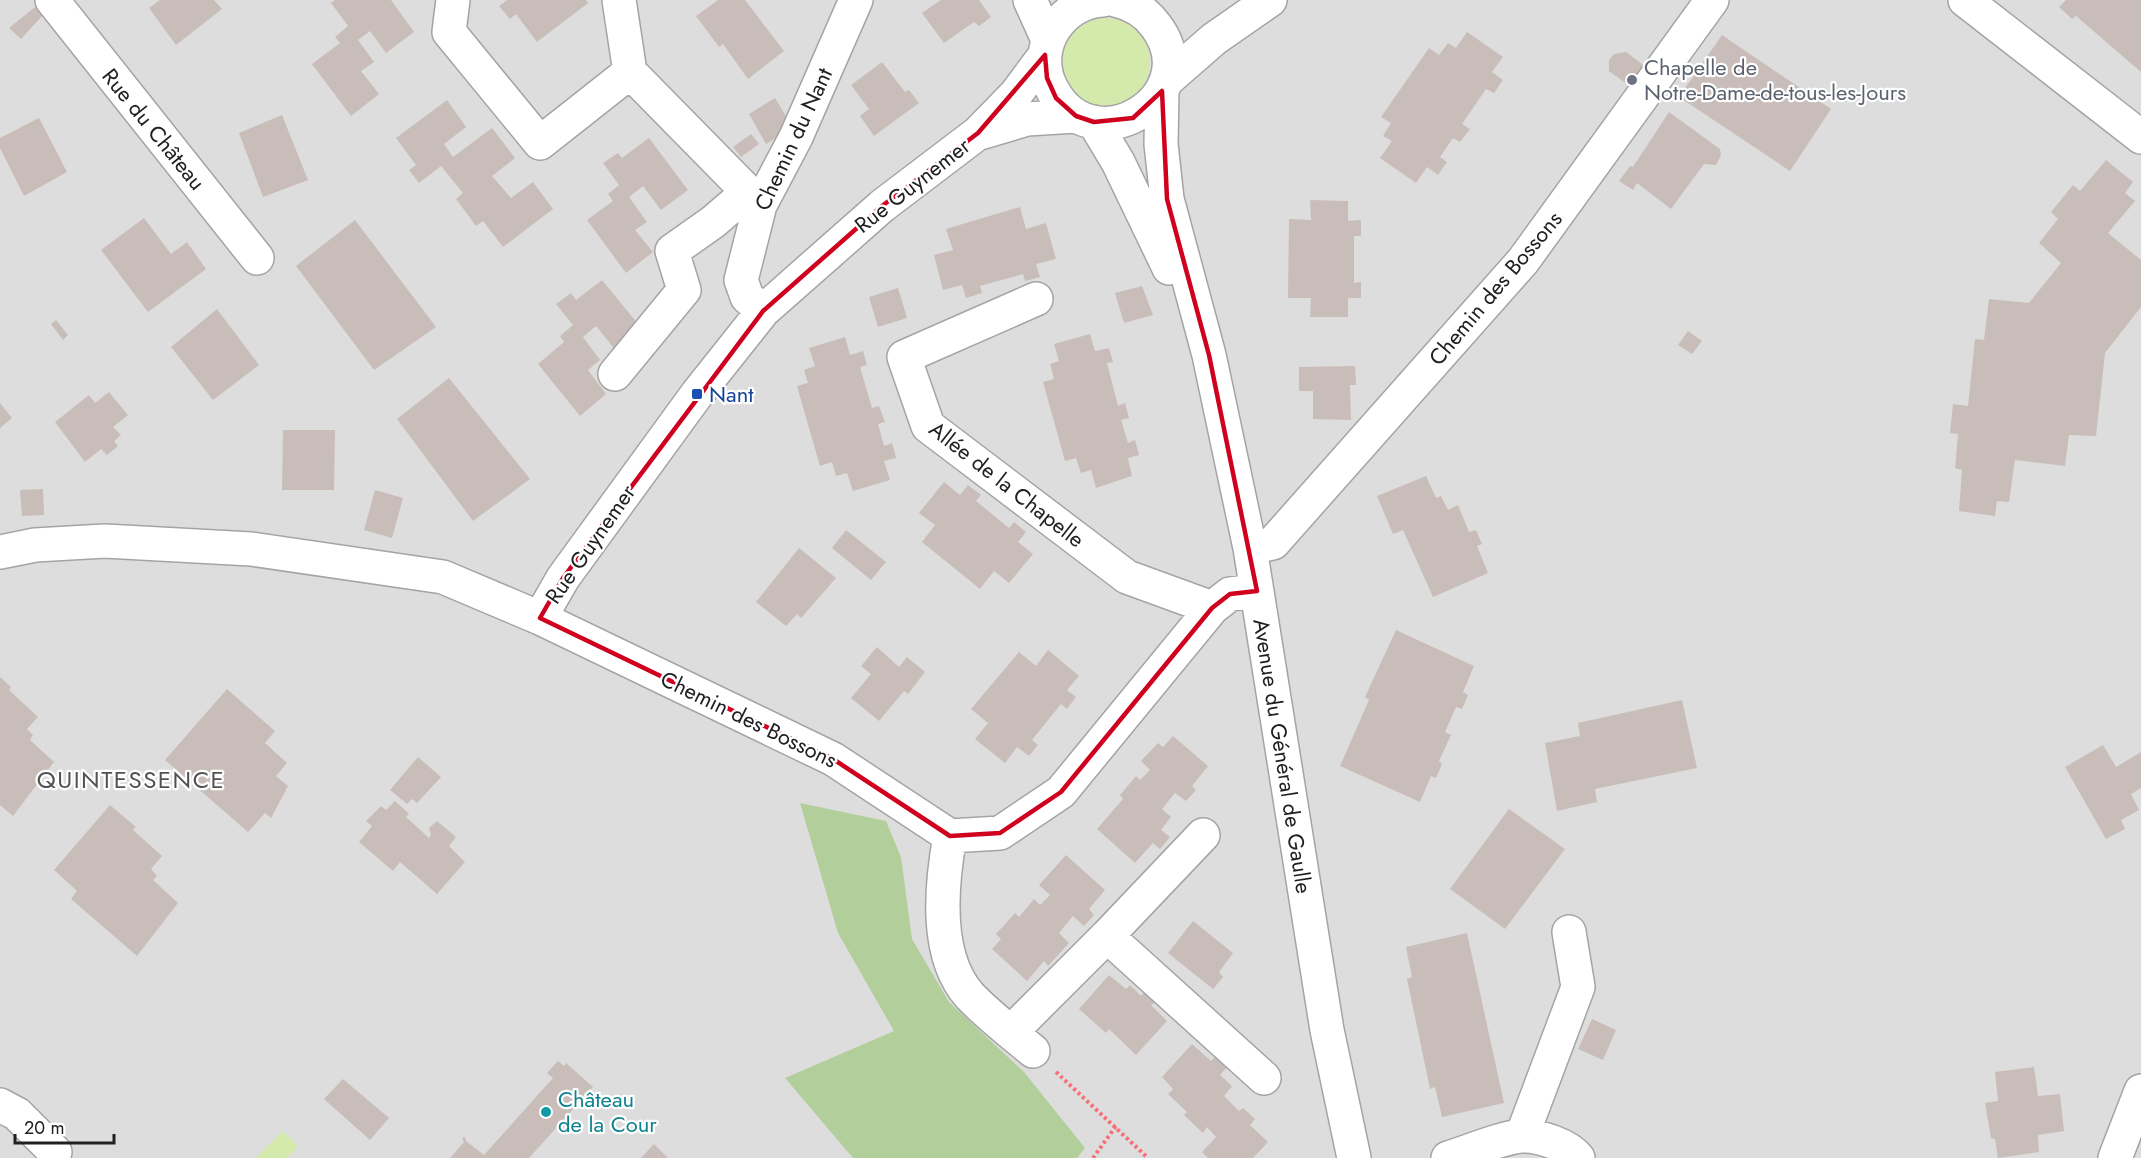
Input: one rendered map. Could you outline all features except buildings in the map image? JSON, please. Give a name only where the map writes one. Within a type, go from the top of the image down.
[{"type":"street","name":"Rue du Château","points":[[52,0],[257,258]]},
{"type":"street","points":[[453,0],[449,32],[540,143],[630,72]]},
{"type":"street","points":[[615,374],[684,290],[672,251],[713,222],[754,198],[630,72],[619,0]]},
{"type":"street","name":"Chemin du Nant","points":[[763,311],[747,297],[741,280],[754,198],[796,137],[856,0]]},
{"type":"street","points":[[1030,0],[1047,48],[1047,78],[1056,98],[1085,119],[1114,124],[1133,118],[1150,107],[1164,85],[1214,39],[1270,0]]},
{"type":"street","points":[[1047,48],[1058,22],[1074,8],[1093,0],[1127,1],[1148,15],[1162,34],[1169,57],[1164,85]]},
{"type":"street","name":"Chemin des Bossons","points":[[1250,548],[1273,543],[1523,261],[1712,0]]},
{"type":"street","points":[[1965,0],[2141,137]]},
{"type":"street","name":"Rue Guynemer","points":[[0,552],[35,545],[105,541],[251,549],[443,577],[540,618],[563,578],[697,394],[763,311],[882,206],[978,133],[1016,94],[1047,48]]},
{"type":"street","name":"Avenue du Général de Gaulle","points":[[1164,85],[1161,144],[1167,199],[1209,355],[1250,548],[1327,1030],[1354,1158]]},
{"type":"street","name":"Rue Guynemer","points":[[978,133],[1027,119],[1085,119]]},
{"type":"street","name":"Avenue du Général de Gaulle","points":[[1085,119],[1132,189],[1209,355]]},
{"type":"street","name":"Allée de la Chapelle","points":[[1036,299],[904,357],[928,426],[1127,577],[1212,608]]},
{"type":"street","points":[[1203,835],[1107,936],[1022,1042],[969,995],[947,955],[945,913],[950,836],[1000,833],[1061,792],[1212,608],[1230,594],[1257,591]]},
{"type":"street","name":"Chemin des Bossons","points":[[540,618],[833,759],[950,836]]},
{"type":"street","points":[[1522,1136],[1578,987],[1569,932]]},
{"type":"street","points":[[1107,936],[1264,1078]]},
{"type":"street","points":[[2115,1158],[2141,1091]]},
{"type":"street","points":[[0,1105],[17,1114],[55,1152]]},
{"type":"street","points":[[1448,1158],[1522,1136],[1546,1141],[1573,1151],[1578,1158]]},
{"type":"path","points":[[1022,1042],[1116,1126],[1148,1158]]},
{"type":"path","points":[[1093,1158],[1116,1126]]},
{"type":"highlighted area","points":[[1045,55],[1047,78],[1056,98],[1076,116],[1094,122],[1133,118],[1162,91],[1167,199],[1209,355],[1257,591],[1230,594],[1212,608],[1061,792],[1000,833],[950,836],[833,759],[540,618],[563,578],[763,311],[882,206],[978,133]]},
{"type":"shaded area","points":[[0,0],[2141,0],[2141,1158],[0,1158]]},
{"type":"green space","points":[[1106,18],[1123,21],[1137,31],[1147,45],[1150,62],[1147,79],[1137,93],[1123,103],[1106,106],[1089,103],[1075,93],[1065,79],[1062,62],[1065,45],[1075,31],[1089,21]]},
{"type":"green space","points":[[800,803],[886,821],[901,857],[912,939],[949,1002],[1024,1072],[1085,1148],[1077,1158],[853,1158],[785,1078],[894,1031],[838,933]]},
{"type":"green space","points":[[283,1131],[298,1146],[287,1158],[256,1158]]},
{"type":"place","name":"Chapelle de Notre-Dame-de-tous-les-Jours","points":[[1632,80]]},
{"type":"place","name":"Nant","points":[[697,394]]},
{"type":"place","name":"Château de la Cour","points":[[546,1112]]},
{"type":"district","name":"QUINTESSENCE","points":[[131,780]]}]
